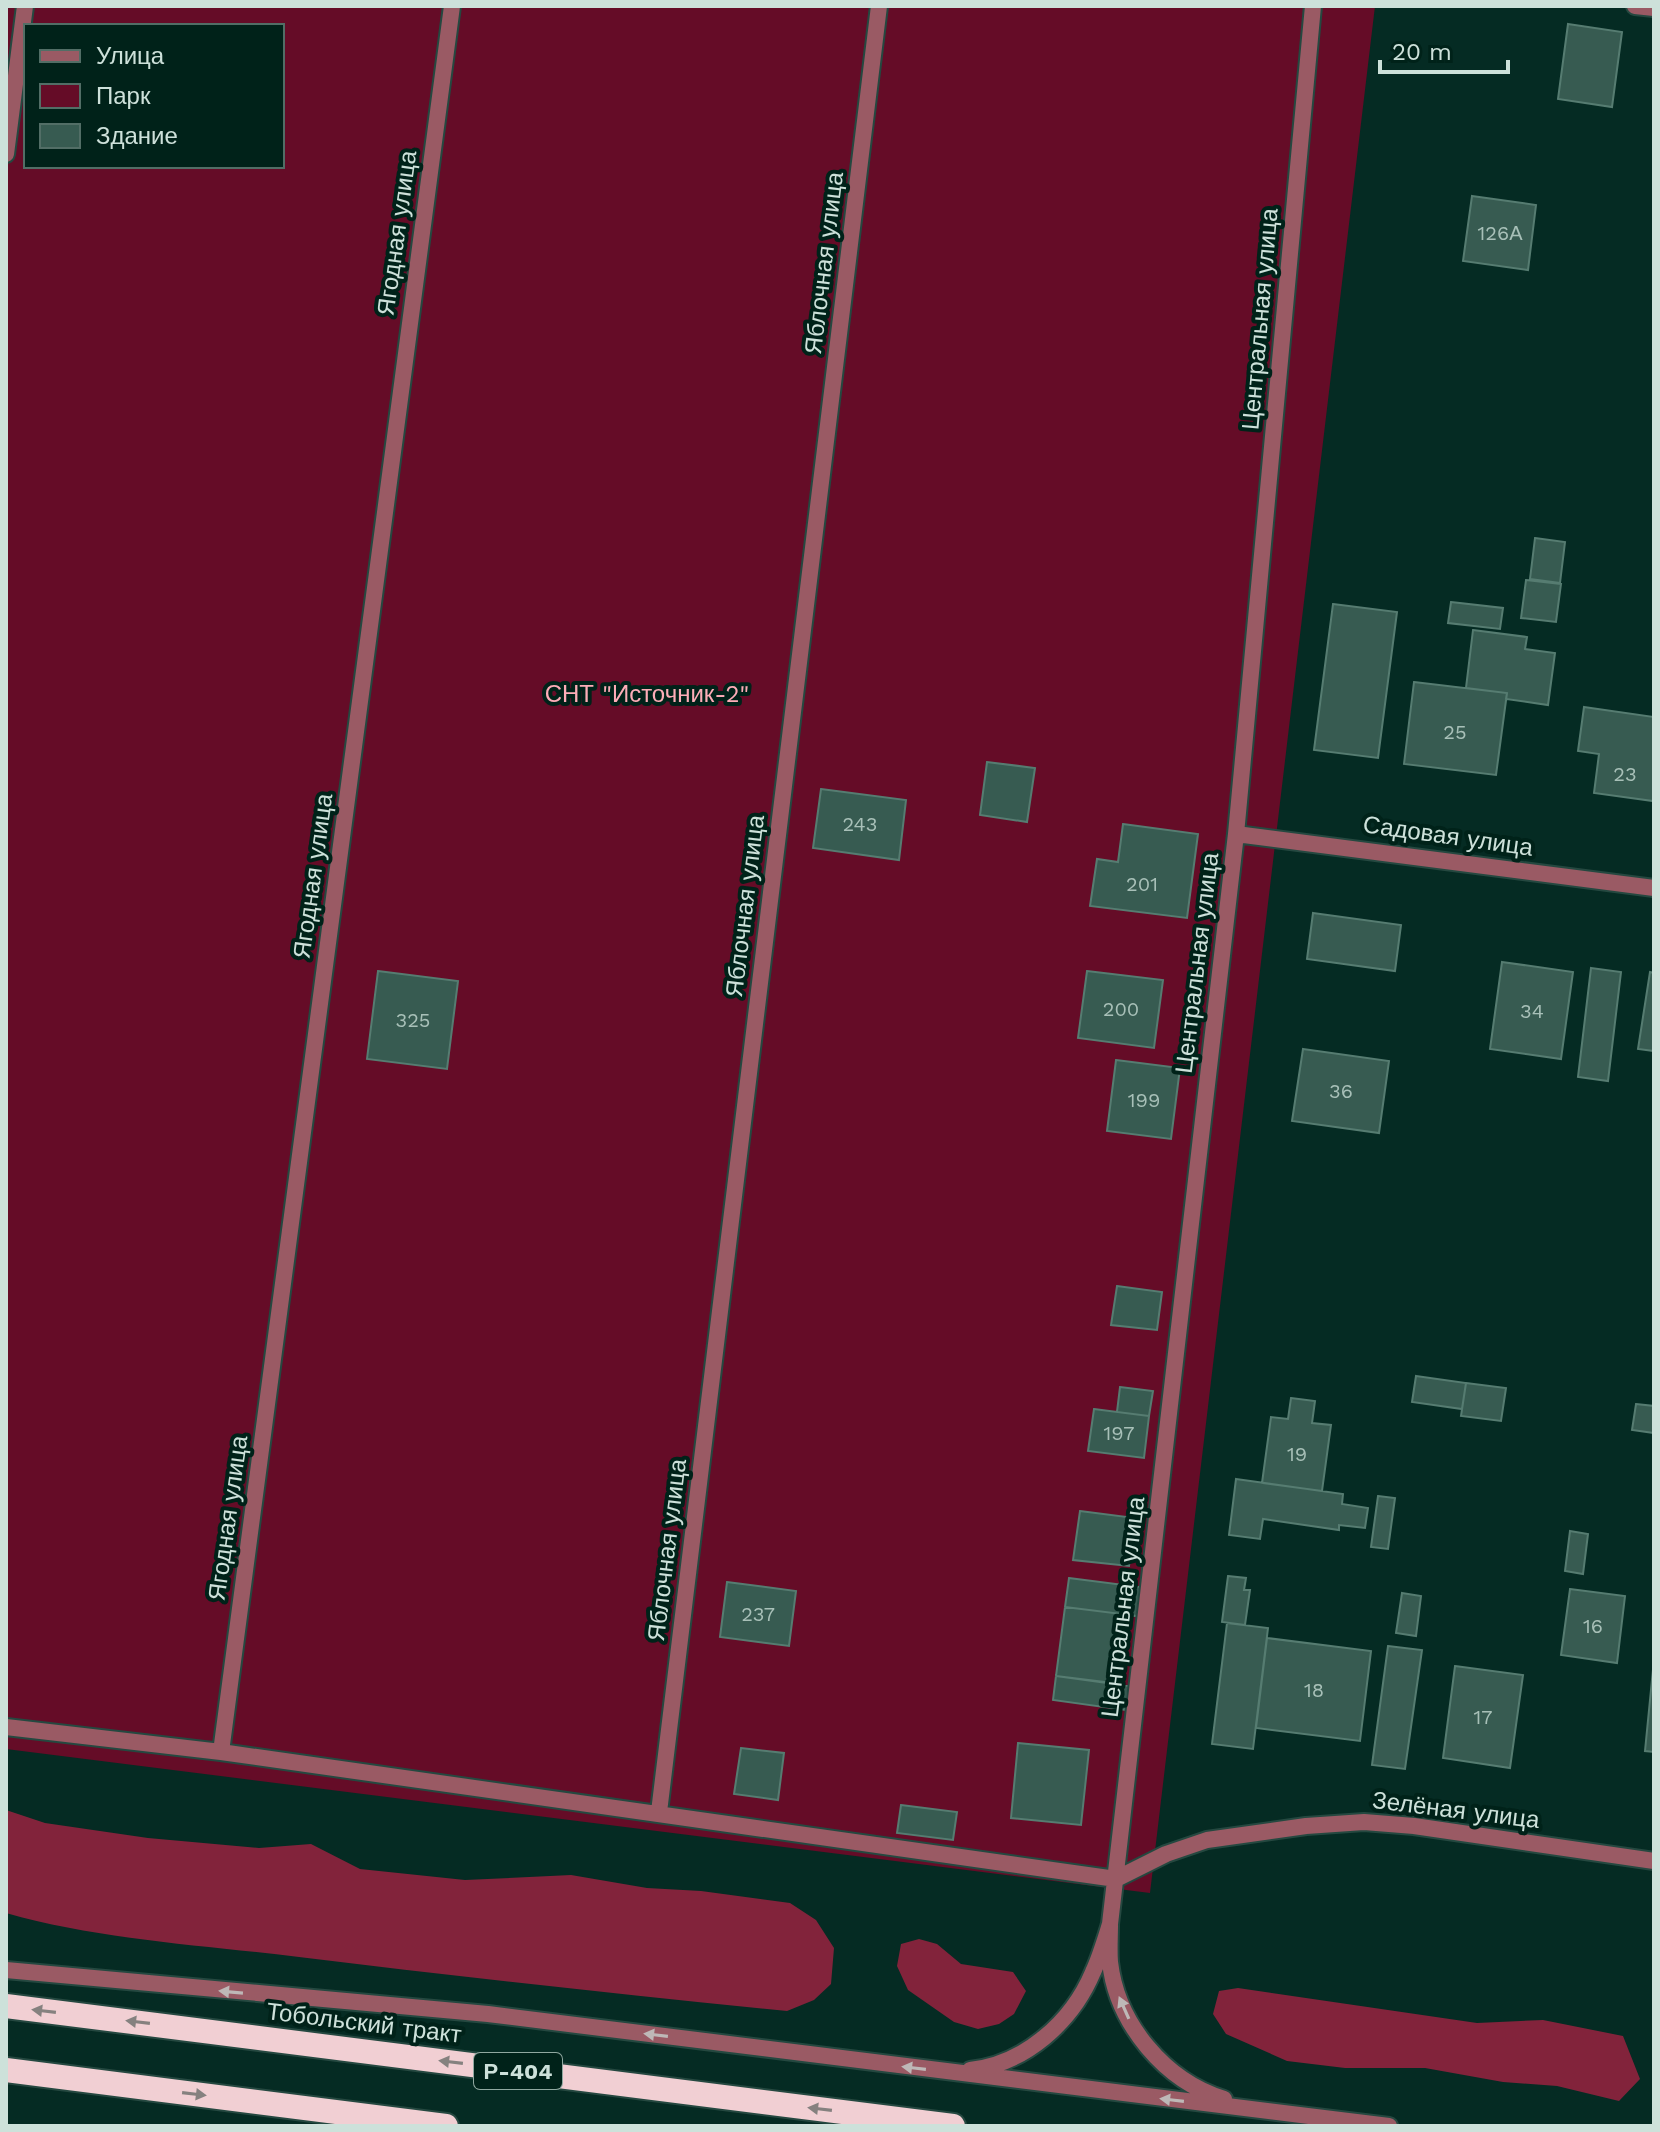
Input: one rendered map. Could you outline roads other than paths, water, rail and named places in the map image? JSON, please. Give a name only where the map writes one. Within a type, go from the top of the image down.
[{"type":"highway","name":"Тобольский тракт","points":[[6,2006],[953,2126]]},
{"type":"highway","points":[[6,2070],[446,2126]]},
{"type":"street","points":[[6,154],[25,6]]},
{"type":"street","name":"Ягодная улица","points":[[221,1752],[452,6]]},
{"type":"street","name":"Яблочная улица","points":[[659,1812],[879,6]]},
{"type":"street","name":"Центральная улица","points":[[1110,1924],[1236,834],[1313,6]]},
{"type":"street","points":[[1635,6],[1654,8]]},
{"type":"street","name":"Садовая улица","points":[[1236,834],[1654,888]]},
{"type":"street","points":[[6,1727],[221,1752],[1116,1879]]},
{"type":"street","name":"Зелёная улица","points":[[1116,1879],[1166,1854],[1207,1840],[1306,1826],[1364,1822],[1414,1826],[1654,1861]]},
{"type":"street","points":[[949,2072],[998,2064],[1015,2057],[1048,2035],[1085,1989],[1110,1924]]},
{"type":"street","points":[[1110,1924],[1110,1962],[1114,1982],[1120,2001],[1145,2044],[1176,2076],[1194,2087],[1272,2112]]},
{"type":"street","points":[[6,1970],[488,2014],[1389,2126]]},
{"type":"park label","name":"СНТ \"Источник-2\"","points":[[647,694]]}]
